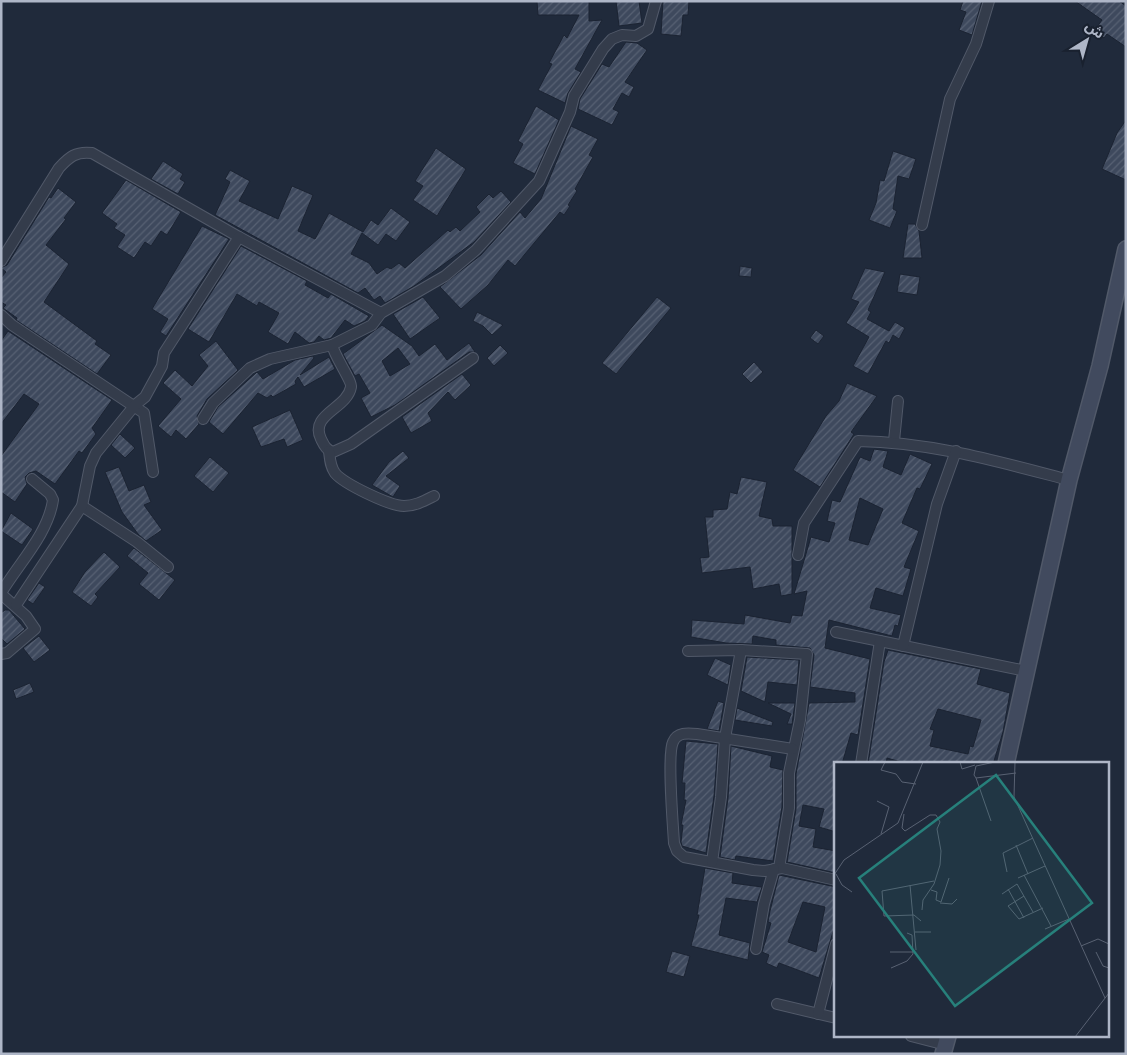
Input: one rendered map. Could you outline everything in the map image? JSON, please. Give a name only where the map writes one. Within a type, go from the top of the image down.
[{"type":"street","points":[[203,419],[213,403],[250,368],[270,359],[332,345],[372,325],[381,313],[445,276],[476,250],[539,182],[566,120],[574,96],[603,50],[612,39],[622,35],[636,36],[648,30],[656,1]]},
{"type":"street","points":[[922,225],[950,99],[976,44],[989,1]]},
{"type":"street","points":[[1,261],[59,168],[67,159],[80,152],[92,153],[239,238],[381,313]]},
{"type":"street","points":[[16,606],[82,506],[90,466],[96,453],[135,405],[145,397],[162,366],[164,353],[239,238]]},
{"type":"street","points":[[1006,762],[1070,480],[1100,366],[1126,249]]},
{"type":"street","points":[[1,315],[12,325],[135,405],[144,413],[153,472]]},
{"type":"street","points":[[332,345],[334,356],[351,383],[351,389],[344,399],[318,424],[317,430],[329,450],[331,466],[336,474],[388,504],[404,506],[418,504],[434,496]]},
{"type":"street","points":[[329,450],[338,451],[351,444],[473,358]]},
{"type":"street","points":[[894,441],[898,401]]},
{"type":"street","points":[[798,555],[804,523],[858,441],[894,441],[956,452],[1070,480]]},
{"type":"street","points":[[903,646],[937,504],[956,452]]},
{"type":"street","points":[[1,654],[7,653],[35,628],[16,606],[1,593],[43,531],[52,511],[53,500],[50,494],[32,479]]},
{"type":"street","points":[[82,506],[137,542],[168,567]]},
{"type":"street","points":[[836,632],[1026,671]]},
{"type":"street","points":[[861,762],[880,641]]},
{"type":"street","points":[[688,651],[741,650],[807,654],[800,720],[789,773],[789,808],[777,869],[764,904],[756,949]]},
{"type":"street","points":[[712,862],[721,797],[725,738],[741,650]]},
{"type":"street","points":[[793,749],[685,733],[676,737],[672,746],[674,844],[677,851],[684,857],[753,870],[777,869],[834,880]]},
{"type":"street","points":[[818,1014],[834,952]]},
{"type":"street","points":[[777,1004],[834,1018]]},
{"type":"street","points":[[919,1038],[946,1045]]},
{"type":"building","points":[[537,1],[589,1],[589,21],[602,20],[575,69],[581,72],[568,93],[565,103],[538,90],[552,64],[549,63],[564,35],[567,38],[579,15],[538,15]]},
{"type":"building","points":[[616,1],[639,1],[642,23],[619,26]]},
{"type":"building","points":[[663,1],[689,1],[688,15],[683,15],[681,36],[661,34]]},
{"type":"building","points":[[963,1],[982,1],[972,35],[959,30],[966,12],[960,10]]},
{"type":"building","points":[[1075,1],[1119,1],[1126,6],[1126,47],[1107,34],[1104,38],[1094,31],[1102,20]]},
{"type":"building","points":[[626,42],[637,43],[647,50],[625,82],[634,87],[629,97],[622,93],[613,109],[619,112],[612,125],[578,109],[580,99],[602,64],[609,67]]},
{"type":"building","points":[[536,106],[559,120],[535,174],[513,163],[523,144],[518,141]]},
{"type":"building","points":[[1126,120],[1126,180],[1102,169],[1117,133]]},
{"type":"building","points":[[571,126],[598,139],[589,155],[593,157],[575,189],[577,191],[568,205],[570,206],[564,215],[560,212],[515,266],[508,260],[488,285],[461,309],[440,287],[481,255],[520,212],[525,218],[541,199]]},
{"type":"building","points":[[436,148],[466,169],[437,216],[413,200],[423,186],[415,181]]},
{"type":"building","points":[[893,151],[916,159],[909,179],[898,176],[893,209],[897,211],[890,228],[869,220],[876,203],[880,180],[884,181]]},
{"type":"building","points":[[163,161],[183,174],[180,179],[185,182],[178,194],[151,179]]},
{"type":"building","points":[[230,170],[250,181],[239,201],[278,219],[292,186],[313,195],[298,231],[315,239],[329,213],[363,232],[371,220],[378,225],[391,208],[410,222],[396,241],[386,234],[378,245],[362,233],[351,254],[369,263],[377,274],[387,267],[391,269],[399,263],[405,268],[448,230],[450,232],[456,227],[460,231],[480,212],[476,207],[489,194],[493,198],[501,191],[511,202],[474,242],[414,286],[385,303],[380,296],[374,300],[365,288],[358,293],[215,215],[230,182],[225,179]]},
{"type":"building","points":[[126,180],[181,212],[167,235],[161,231],[151,246],[145,242],[134,258],[117,247],[125,235],[114,228],[117,224],[102,213]]},
{"type":"building","points":[[58,188],[76,202],[64,218],[66,219],[46,245],[69,264],[44,302],[97,341],[95,344],[111,355],[97,374],[16,320],[17,318],[3,308],[6,305],[1,302],[1,278],[6,272],[1,268],[7,265],[49,197],[51,198]]},
{"type":"building","points":[[908,224],[915,224],[919,231],[922,258],[903,258]]},
{"type":"building","points":[[202,226],[229,239],[166,336],[160,332],[168,319],[152,309]]},
{"type":"building","points":[[241,246],[307,281],[305,285],[328,298],[331,294],[369,316],[365,321],[354,326],[345,320],[331,338],[324,340],[319,336],[314,342],[309,343],[295,332],[288,344],[268,332],[279,313],[259,302],[257,306],[237,294],[209,342],[188,329]]},
{"type":"building","points":[[740,266],[752,268],[751,277],[739,276]]},
{"type":"building","points":[[865,268],[885,272],[868,310],[871,312],[867,319],[889,331],[895,322],[905,328],[899,339],[893,335],[889,343],[886,341],[868,374],[853,366],[869,337],[846,323],[859,302],[851,299]]},
{"type":"building","points":[[900,274],[920,277],[917,295],[897,292]]},
{"type":"building","points":[[423,297],[440,318],[410,339],[393,314]]},
{"type":"building","points":[[657,297],[671,308],[616,374],[602,363]]},
{"type":"building","points":[[477,312],[503,325],[492,335],[483,326],[473,321]]},
{"type":"building","points":[[382,325],[412,346],[419,356],[435,344],[447,360],[469,343],[475,352],[469,352],[395,405],[371,417],[361,398],[370,393],[359,374],[355,376],[343,354]],"holes":[[[398,348],[410,364],[390,376],[382,361]]]},
{"type":"building","points":[[816,330],[824,336],[818,344],[810,338]]},
{"type":"building","points":[[8,331],[112,400],[92,428],[96,434],[82,453],[79,451],[55,484],[36,471],[29,473],[25,477],[27,484],[15,502],[1,492],[1,456],[39,404],[24,394],[1,424],[1,341]]},
{"type":"building","points":[[216,341],[238,370],[207,399],[197,416],[199,424],[186,439],[176,430],[171,437],[158,426],[181,399],[163,383],[175,370],[192,386],[208,366],[199,355]]},
{"type":"building","points":[[500,345],[508,353],[494,366],[487,358]]},
{"type":"building","points":[[313,356],[314,358],[300,375],[329,357],[335,369],[304,387],[298,377],[295,381],[296,384],[273,397],[271,395],[267,398],[258,393],[223,434],[209,422],[218,407],[257,372],[263,379],[295,360]]},
{"type":"building","points":[[754,362],[763,372],[751,383],[742,374]]},
{"type":"building","points":[[462,374],[471,385],[455,400],[448,392],[428,413],[432,421],[411,433],[402,417]]},
{"type":"building","points":[[847,383],[877,396],[851,432],[854,434],[820,487],[793,470],[826,416],[839,401]]},
{"type":"building","points":[[290,410],[303,440],[287,447],[284,439],[261,447],[252,427]]},
{"type":"building","points":[[120,434],[135,448],[125,458],[111,445]]},
{"type":"building","points":[[874,449],[888,451],[883,467],[901,475],[910,454],[932,464],[920,489],[917,488],[902,523],[919,531],[904,567],[911,569],[903,596],[876,588],[870,608],[901,615],[898,626],[895,625],[892,636],[829,620],[825,648],[870,659],[858,735],[851,733],[843,762],[834,762],[834,831],[819,827],[824,809],[803,805],[799,826],[816,829],[813,847],[834,851],[834,873],[787,862],[796,809],[796,774],[809,703],[855,702],[855,693],[810,687],[814,655],[810,648],[776,645],[776,640],[753,636],[752,644],[726,643],[691,637],[692,620],[744,624],[745,615],[790,623],[792,615],[802,616],[807,591],[794,594],[811,537],[829,542],[835,523],[827,521],[832,500],[840,502],[860,457],[870,461]],"holes":[[[860,498],[883,509],[868,545],[849,540]]]},
{"type":"building","points":[[403,451],[409,458],[386,476],[400,486],[393,497],[372,485],[389,462]]},
{"type":"building","points":[[210,457],[229,473],[213,492],[194,476]]},
{"type":"building","points":[[119,467],[129,491],[144,485],[151,502],[144,505],[162,530],[146,541],[138,534],[122,512],[105,472]]},
{"type":"building","points":[[741,477],[767,482],[759,516],[772,519],[773,526],[792,526],[792,594],[781,596],[779,584],[753,589],[750,567],[702,573],[700,558],[709,557],[705,517],[713,517],[713,510],[727,509],[730,492],[737,494]]},
{"type":"building","points":[[11,513],[33,529],[22,545],[1,531]]},
{"type":"building","points":[[134,548],[175,580],[159,600],[139,584],[148,573],[127,556]]},
{"type":"building","points":[[104,552],[120,567],[95,594],[98,597],[91,606],[72,592],[85,572]]},
{"type":"building","points":[[39,583],[45,587],[33,604],[27,600]]},
{"type":"building","points":[[9,610],[25,629],[7,644],[1,638],[1,613]]},
{"type":"building","points":[[39,636],[50,650],[34,662],[23,648]]},
{"type":"building","points":[[888,650],[981,669],[977,684],[1010,693],[1003,732],[994,762],[901,762],[887,758],[886,762],[868,762],[884,662]],"holes":[[[938,709],[981,720],[973,747],[970,746],[968,754],[930,746],[934,730],[930,729]]]},
{"type":"building","points":[[747,657],[799,660],[797,685],[768,682],[765,702],[741,691]]},
{"type":"building","points":[[715,658],[731,665],[728,685],[707,675]]},
{"type":"building","points":[[30,683],[34,692],[16,699],[13,690]]},
{"type":"building","points":[[718,701],[724,703],[719,731],[707,729]]},
{"type":"building","points":[[768,703],[795,703],[792,724],[787,724],[791,714]]},
{"type":"building","points":[[737,708],[773,722],[772,726],[735,720]]},
{"type":"building","points":[[686,741],[718,744],[714,796],[706,853],[682,846],[681,842],[683,825],[681,825],[686,800],[684,800],[685,783],[682,783]]},
{"type":"building","points":[[731,746],[772,756],[770,767],[783,770],[782,807],[773,861],[736,856],[735,860],[720,857],[728,798]]},
{"type":"building","points":[[705,868],[733,873],[732,883],[762,887],[757,902],[726,898],[719,935],[750,943],[748,960],[691,946],[699,915],[697,915]]},
{"type":"building","points":[[779,875],[834,887],[834,929],[819,978],[779,963],[777,968],[766,963],[769,955],[762,952],[771,923],[768,922]],"holes":[[[803,902],[825,907],[816,952],[788,942]]]},
{"type":"building","points":[[672,951],[690,956],[684,977],[666,972]]}]
